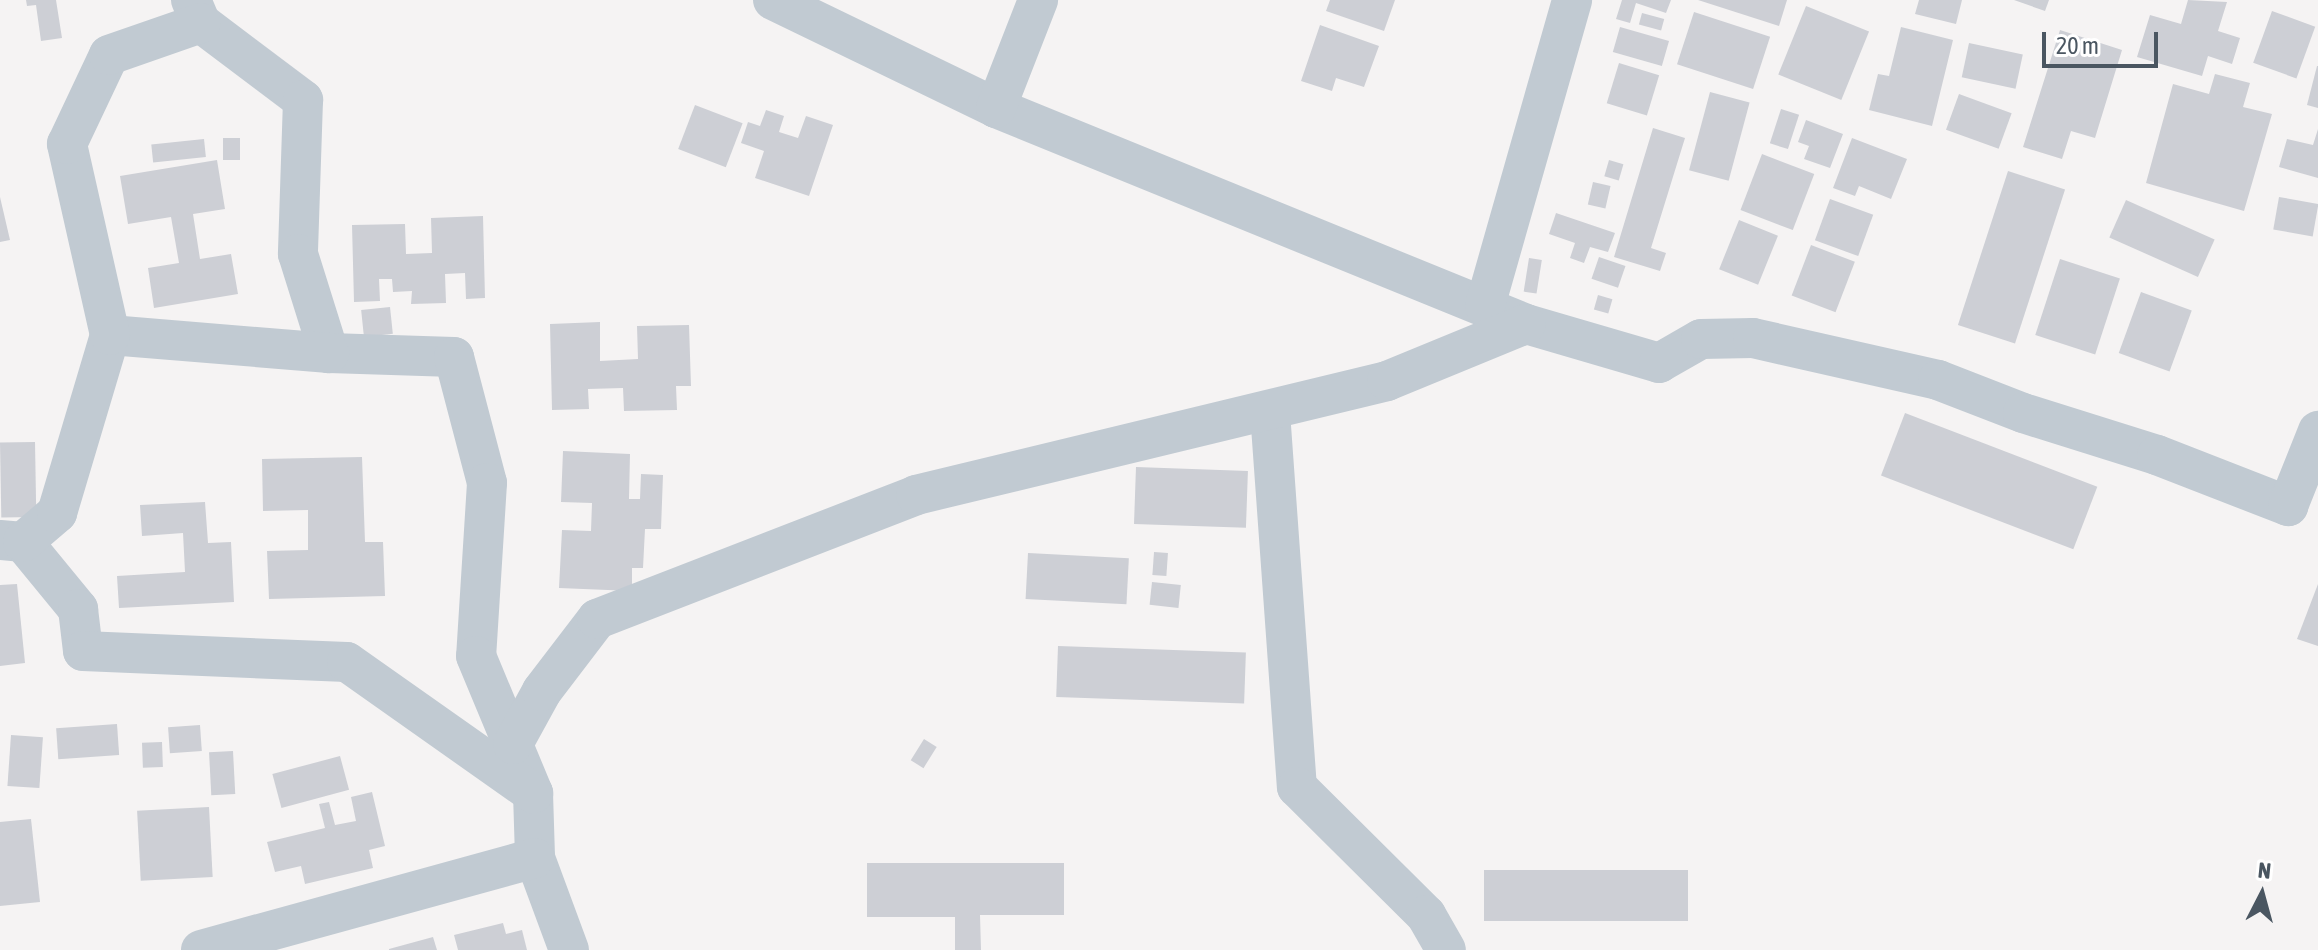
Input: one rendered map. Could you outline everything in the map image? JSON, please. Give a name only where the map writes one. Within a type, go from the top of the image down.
[{"type":"street","points":[[773,0],[996,108],[1526,324],[1659,363],[1701,339],[1753,338],[1938,380],[2023,413],[2157,455],[2288,506],[2318,431]]},
{"type":"street","points":[[996,108],[1038,0]]},
{"type":"street","points":[[1485,306],[1572,0]]},
{"type":"street","points":[[329,353],[298,254],[303,100],[196,11],[109,55],[67,144],[110,335],[57,513],[12,541],[78,609],[83,651],[347,662],[533,793]]},
{"type":"street","points":[[513,744],[542,691],[597,619],[916,495],[1270,412],[1387,381],[1526,324]]},
{"type":"street","points":[[110,335],[329,353],[454,357],[487,483],[476,656],[533,793],[535,858],[569,950]]},
{"type":"street","points":[[1270,412],[1297,787],[1426,915],[1446,950]]},
{"type":"street","points":[[211,949],[535,858]]},
{"type":"building","points":[[26,0],[56,0],[62,38],[41,41],[36,5],[27,6]]},
{"type":"building","points":[[1330,0],[1395,0],[1384,31],[1326,11]]},
{"type":"building","points":[[1622,0],[1671,0],[1666,13],[1636,3],[1630,23],[1616,19]]},
{"type":"building","points":[[1698,0],[1787,0],[1779,26]]},
{"type":"building","points":[[1919,0],[1962,0],[1956,24],[1915,14]]},
{"type":"building","points":[[2014,0],[2049,0],[2045,11]]},
{"type":"building","points":[[2188,0],[2227,2],[2218,31],[2240,38],[2232,64],[2208,56],[2202,76],[2137,57],[2150,15],[2181,24]]},
{"type":"building","points":[[1806,6],[1869,31],[1841,100],[1778,75]]},
{"type":"building","points":[[2272,11],[2315,27],[2296,78],[2253,63]]},
{"type":"building","points":[[1694,12],[1770,37],[1753,89],[1677,64]]},
{"type":"building","points":[[1642,13],[1664,19],[1661,31],[1639,25]]},
{"type":"building","points":[[1320,25],[1379,46],[1364,87],[1336,78],[1332,91],[1301,81]]},
{"type":"building","points":[[1620,27],[1669,41],[1662,66],[1613,52]]},
{"type":"building","points":[[1901,27],[1953,40],[1932,126],[1869,110],[1878,74],[1889,76]]},
{"type":"building","points":[[2060,30],[2122,50],[2095,138],[2071,131],[2062,159],[2023,147]]},
{"type":"building","points":[[1969,43],[2023,54],[2016,89],[1962,77]]},
{"type":"building","points":[[1619,63],[1659,75],[1647,115],[1607,103]]},
{"type":"building","points":[[2318,66],[2318,108],[2307,105]]},
{"type":"building","points":[[2215,74],[2250,83],[2243,107],[2272,114],[2244,211],[2146,183],[2173,84],[2209,94]]},
{"type":"building","points":[[1710,92],[1750,103],[1729,181],[1689,170]]},
{"type":"building","points":[[1959,94],[2012,113],[1999,149],[1946,130]]},
{"type":"building","points":[[695,105],[743,123],[726,167],[678,149]]},
{"type":"building","points":[[1781,109],[1799,115],[1788,149],[1770,143]]},
{"type":"building","points":[[766,110],[784,116],[779,132],[798,138],[806,116],[833,125],[809,196],[755,178],[764,151],[741,143],[748,122],[760,126]]},
{"type":"building","points":[[1806,120],[1843,134],[1830,168],[1804,159],[1809,146],[1798,142]]},
{"type":"building","points":[[1653,128],[1685,138],[1651,248],[1666,253],[1660,271],[1614,257]]},
{"type":"building","points":[[2318,129],[2318,178],[2279,167],[2287,139],[2313,145]]},
{"type":"building","points":[[223,138],[240,138],[240,160],[223,160]]},
{"type":"building","points":[[1852,138],[1907,159],[1891,199],[1859,186],[1855,196],[1833,188]]},
{"type":"building","points":[[204,139],[206,157],[153,162],[151,145]]},
{"type":"building","points":[[1762,154],[1814,174],[1793,230],[1740,210]]},
{"type":"building","points":[[217,160],[225,209],[193,214],[200,259],[231,254],[238,294],[154,308],[148,268],[179,263],[171,217],[128,224],[120,176]]},
{"type":"building","points":[[1609,160],[1623,164],[1619,180],[1604,176]]},
{"type":"building","points":[[2008,171],[2065,190],[2015,344],[1958,325]]},
{"type":"building","points":[[1593,182],[1611,186],[1605,208],[1588,204]]},
{"type":"building","points":[[0,197],[10,240],[0,242]]},
{"type":"building","points":[[2279,197],[2318,204],[2313,236],[2273,229]]},
{"type":"building","points":[[1830,199],[1873,215],[1858,256],[1815,240]]},
{"type":"building","points":[[2126,200],[2215,239],[2198,277],[2109,237]]},
{"type":"building","points":[[1556,213],[1615,233],[1608,252],[1590,247],[1584,263],[1570,258],[1575,243],[1549,234]]},
{"type":"building","points":[[483,216],[485,298],[466,299],[465,273],[445,274],[446,303],[411,304],[412,291],[393,292],[392,279],[379,279],[380,301],[354,302],[352,225],[405,224],[406,254],[432,253],[431,218]]},
{"type":"building","points":[[1739,220],[1778,236],[1758,285],[1719,269]]},
{"type":"building","points":[[1811,245],[1855,262],[1836,312],[1792,295]]},
{"type":"building","points":[[1599,257],[1625,266],[1618,288],[1592,279]]},
{"type":"building","points":[[1529,258],[1542,260],[1537,294],[1524,292]]},
{"type":"building","points":[[2060,259],[2120,278],[2095,355],[2035,335]]},
{"type":"building","points":[[2141,292],[2192,310],[2170,372],[2119,353]]},
{"type":"building","points":[[1598,295],[1612,299],[1608,314],[1594,309]]},
{"type":"building","points":[[390,307],[393,334],[364,337],[361,310]]},
{"type":"building","points":[[600,322],[600,361],[638,359],[637,326],[689,325],[691,386],[676,386],[677,410],[624,411],[623,388],[588,389],[589,409],[552,410],[550,324]]},
{"type":"building","points":[[1905,413],[2097,487],[2073,549],[1881,476]]},
{"type":"building","points":[[35,442],[36,517],[1,518],[0,443]]},
{"type":"building","points":[[563,451],[630,454],[629,499],[640,499],[641,474],[663,475],[661,529],[645,529],[643,568],[632,568],[632,591],[559,588],[562,530],[591,531],[592,503],[561,502]]},
{"type":"building","points":[[362,457],[365,542],[383,542],[385,596],[269,599],[267,551],[308,550],[308,510],[263,511],[262,459]]},
{"type":"building","points":[[1136,467],[1248,471],[1246,528],[1134,524]]},
{"type":"building","points":[[205,502],[208,543],[231,542],[234,602],[119,608],[117,576],[185,572],[183,533],[142,536],[140,505]]},
{"type":"building","points":[[1154,552],[1168,553],[1166,576],[1152,575]]},
{"type":"building","points":[[1028,553],[1129,558],[1126,604],[1026,599]]},
{"type":"building","points":[[1152,582],[1181,585],[1178,608],[1150,605]]},
{"type":"building","points":[[17,584],[25,663],[0,666],[0,585]]},
{"type":"building","points":[[2318,584],[2318,646],[2297,639]]},
{"type":"building","points":[[1058,646],[1246,653],[1244,704],[1056,697]]},
{"type":"building","points":[[117,724],[119,755],[58,759],[56,728]]},
{"type":"building","points":[[200,725],[202,751],[170,753],[168,727]]},
{"type":"building","points":[[11,735],[43,737],[39,788],[7,786]]},
{"type":"building","points":[[924,739],[937,747],[923,768],[911,760]]},
{"type":"building","points":[[162,742],[163,767],[143,768],[142,743]]},
{"type":"building","points":[[233,751],[235,794],[211,795],[209,752]]},
{"type":"building","points":[[340,756],[349,790],[281,808],[272,774]]},
{"type":"building","points":[[372,792],[385,846],[369,850],[373,868],[305,884],[301,866],[275,872],[267,842],[325,828],[319,804],[329,802],[335,825],[356,821],[351,797]]},
{"type":"building","points":[[209,807],[213,877],[141,881],[137,811]]},
{"type":"building","points":[[31,819],[40,902],[0,906],[0,822]]},
{"type":"building","points":[[867,863],[1064,863],[1064,915],[980,915],[981,950],[955,950],[955,917],[867,917]]},
{"type":"building","points":[[1484,870],[1688,870],[1688,921],[1484,921]]},
{"type":"building","points":[[503,923],[506,934],[522,930],[527,950],[458,950],[454,935]]},
{"type":"building","points":[[433,937],[437,950],[389,950],[389,949]]}]
